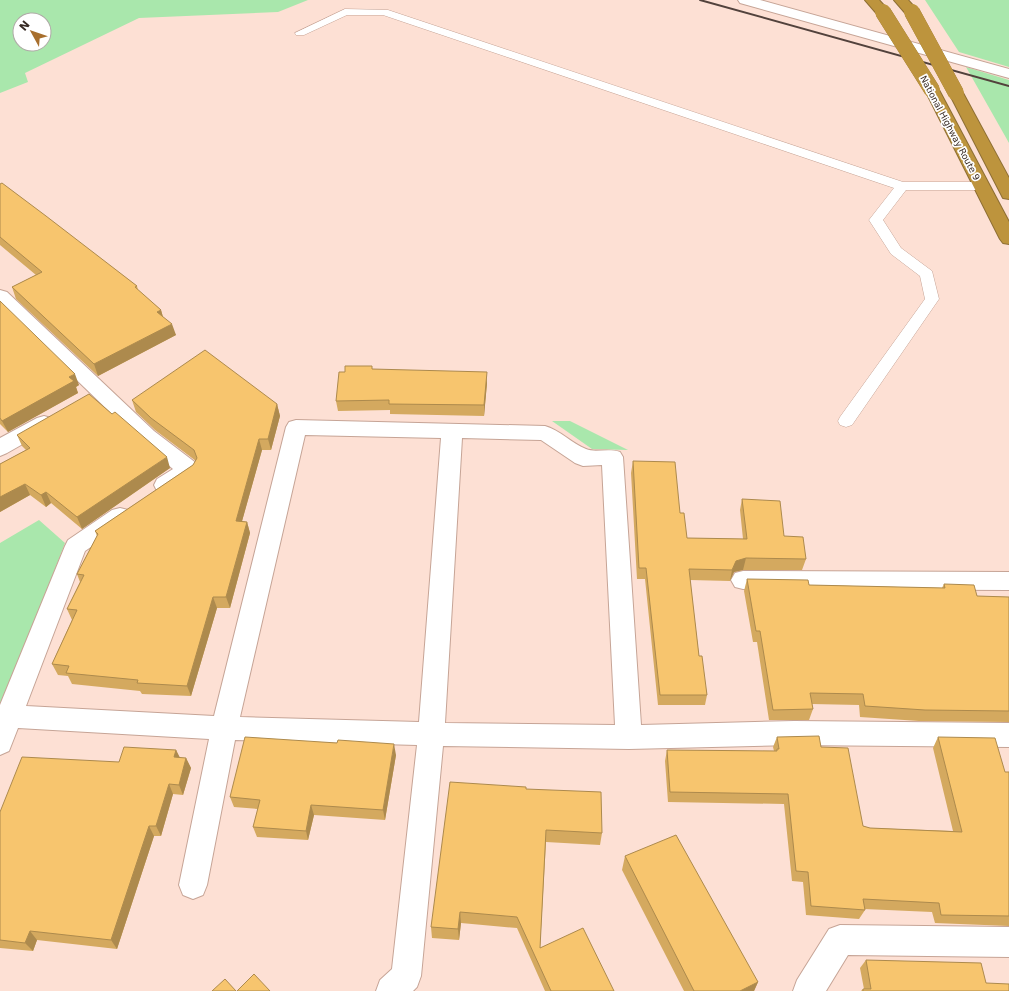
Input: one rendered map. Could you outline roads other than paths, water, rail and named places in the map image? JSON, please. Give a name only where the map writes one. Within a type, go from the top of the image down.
[{"type":"highway","name":"National Highway Route 9","points":[[872,0],[883,12],[932,90],[1009,239]]},
{"type":"highway","name":"National Highway Route 9","points":[[900,0],[912,12],[1009,194]]},
{"type":"street","points":[[744,0],[1009,74]]},
{"type":"street","points":[[0,743],[4,716],[76,546],[188,469],[147,436],[1,299]]},
{"type":"street","points":[[80,402],[100,391]]},
{"type":"street","points":[[0,448],[60,414]]},
{"type":"street","points":[[193,885],[224,728],[296,427],[452,432],[544,433],[583,458],[612,457],[630,737]]},
{"type":"street","points":[[403,986],[431,734],[452,432]]},
{"type":"street","points":[[743,580],[1009,581]]},
{"type":"street","points":[[4,716],[224,728],[431,734],[630,737],[794,733],[1009,735]]},
{"type":"street","points":[[808,991],[840,940],[1009,942]]},
{"type":"lane","points":[[300,33],[345,12],[384,12],[902,186],[982,186]]},
{"type":"lane","points":[[846,421],[932,299],[927,274],[896,251],[876,220],[902,186]]},
{"type":"railway","points":[[700,0],[1009,86]]}]
